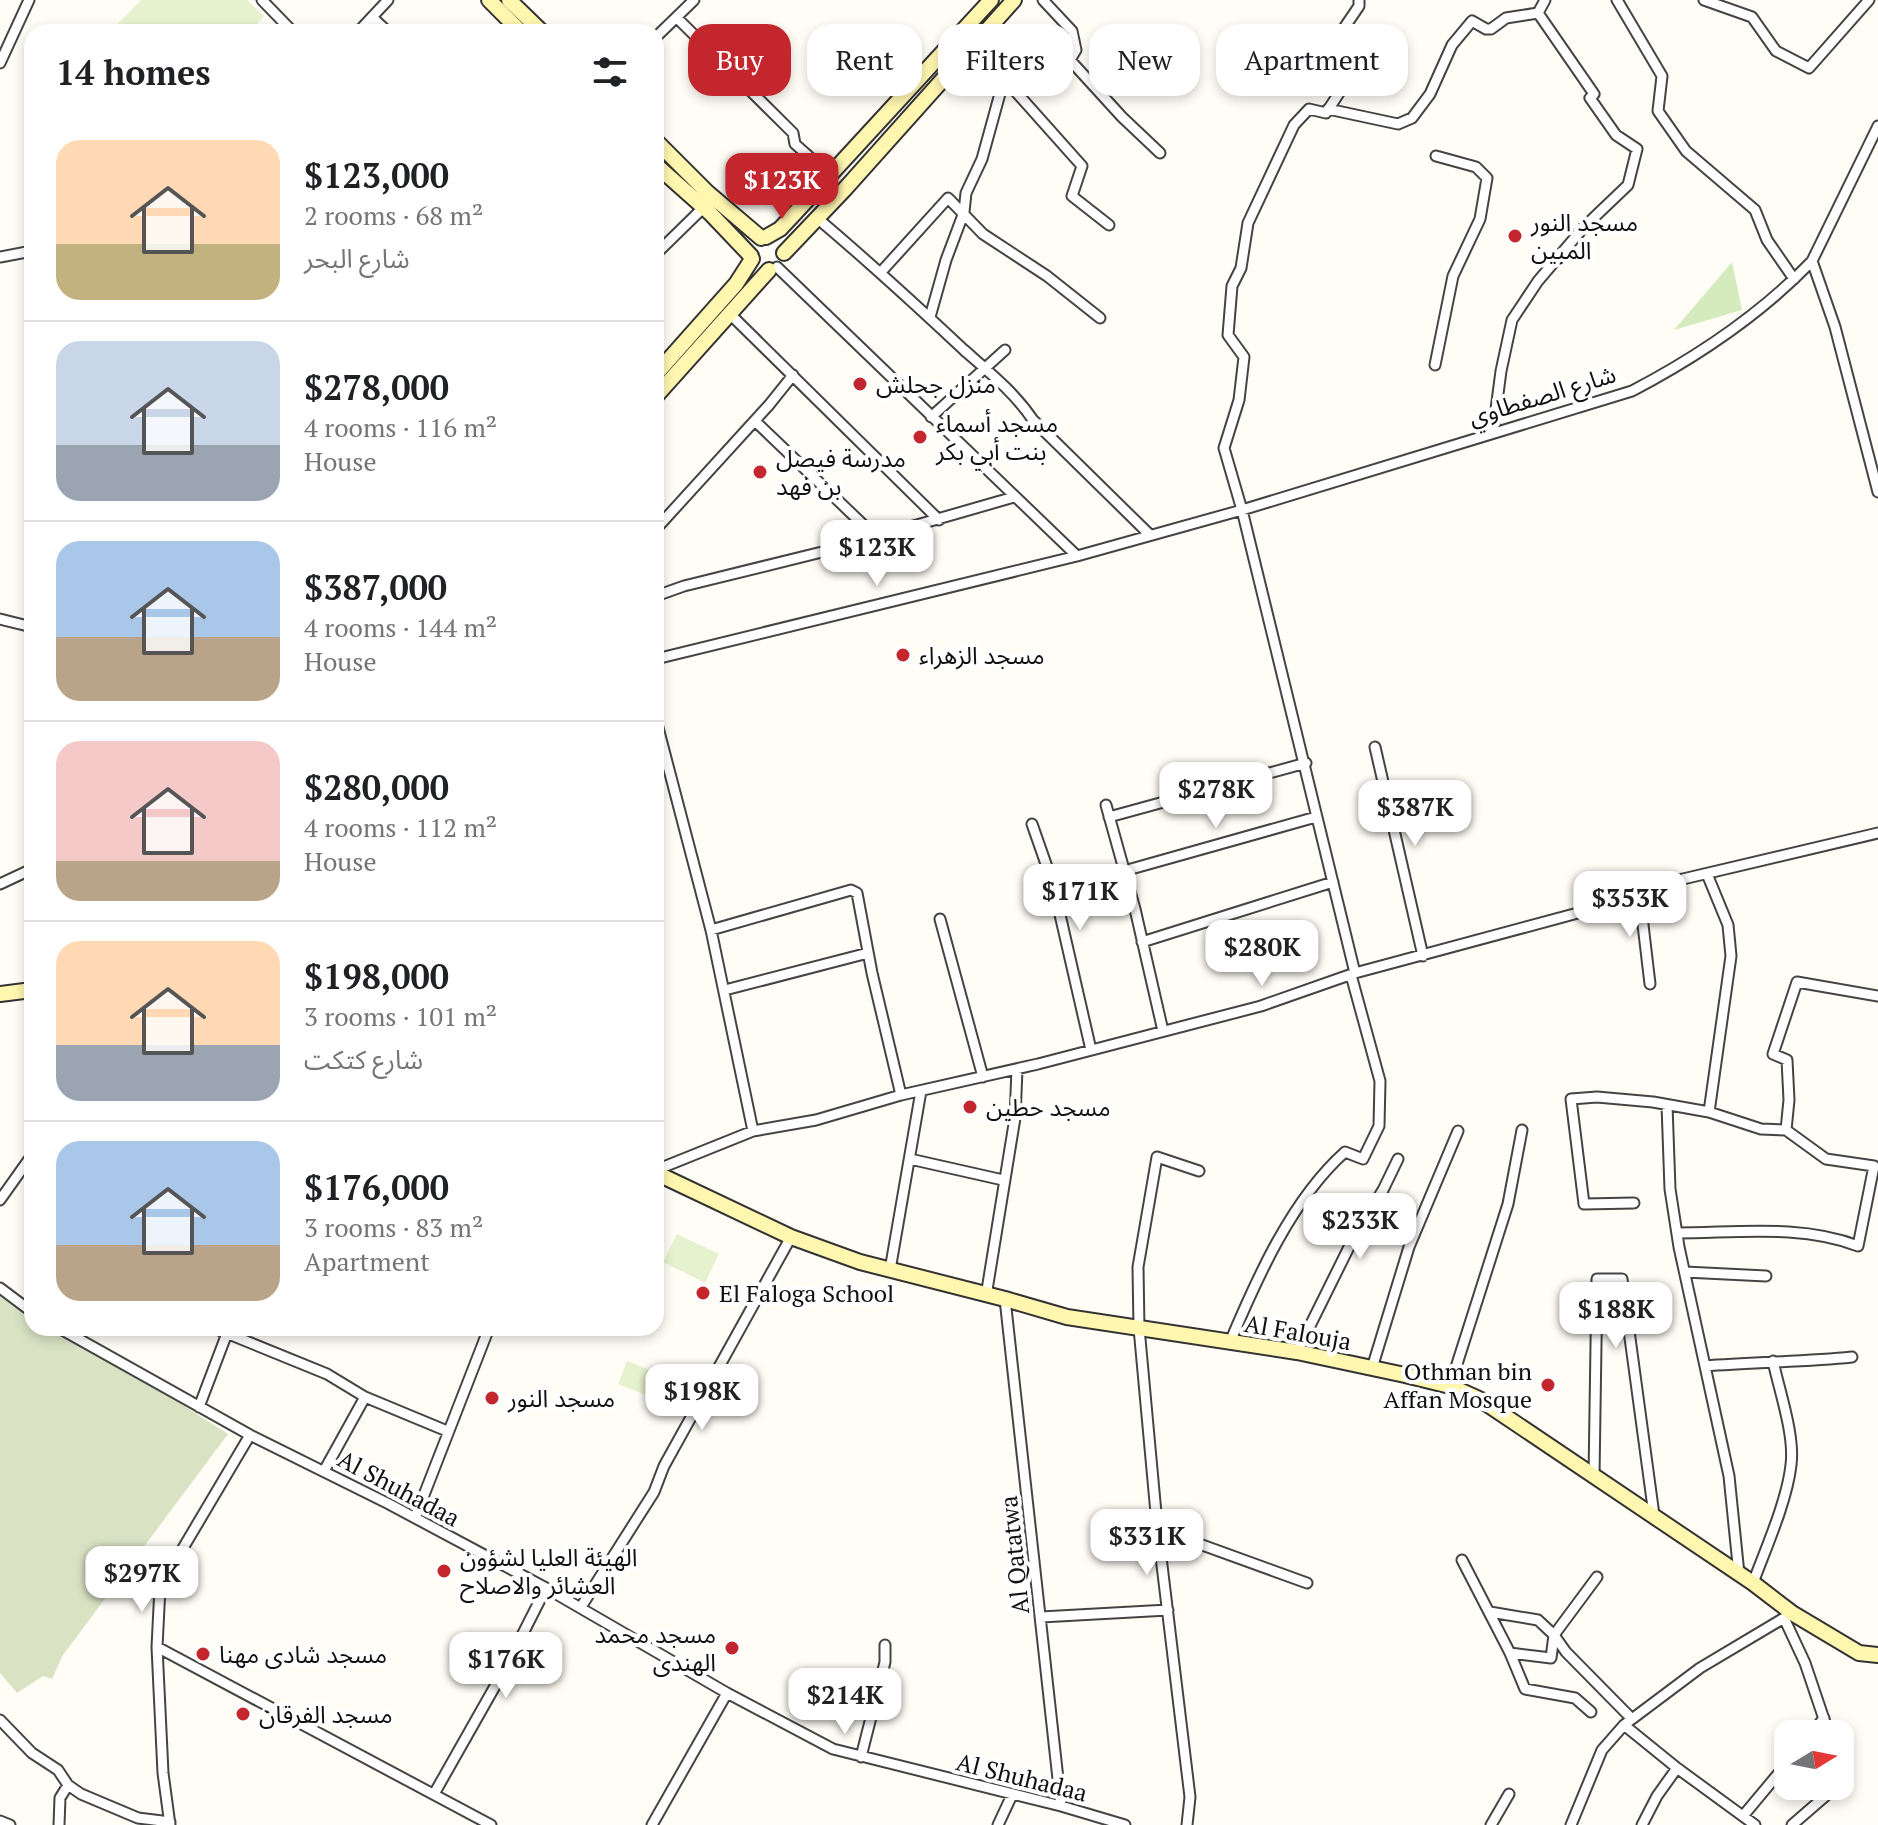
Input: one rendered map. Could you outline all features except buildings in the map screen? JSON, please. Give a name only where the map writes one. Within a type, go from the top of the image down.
[{"type":"main road","points":[[489,0],[513,24]]},
{"type":"main road","points":[[509,0],[534,24]]},
{"type":"main road","points":[[664,365],[736,284],[752,257],[753,245],[780,229],[991,0]]},
{"type":"main road","points":[[993,24],[1014,0]]},
{"type":"main road","points":[[664,384],[773,269],[784,253],[938,85]]},
{"type":"main road","points":[[664,149],[707,192],[764,238],[780,243],[784,253]]},
{"type":"main road","points":[[664,172],[704,207],[761,269],[773,269]]},
{"type":"main road","points":[[0,994],[24,991]]},
{"type":"main road","name":"Al Falouja","points":[[664,1175],[791,1237],[860,1262],[986,1296],[1067,1317],[1297,1352],[1450,1386],[1481,1400],[1654,1515],[1753,1583],[1788,1615],[1859,1653],[1878,1655]]},
{"type":"street","points":[[0,63],[29,0]]},
{"type":"street","points":[[262,0],[285,24]]},
{"type":"street","points":[[365,24],[388,0]]},
{"type":"street","points":[[664,30],[694,0]]},
{"type":"street","points":[[1043,0],[1072,31],[1076,50],[1070,60],[1160,153]]},
{"type":"street","points":[[1230,1342],[1251,1292],[1320,1176],[1345,1152],[1363,1159],[1379,1126],[1380,1081],[1316,817],[1306,763],[1224,448],[1239,400],[1244,357],[1228,335],[1232,286],[1241,268],[1248,223],[1294,125],[1309,109],[1326,113],[1345,84],[1363,42],[1342,31],[1359,6],[1359,0]]},
{"type":"street","points":[[1538,13],[1545,0]]},
{"type":"street","points":[[1617,0],[1662,76],[1658,111],[1686,151],[1755,210],[1767,240],[1794,279]]},
{"type":"street","points":[[1704,0],[1752,17],[1776,51],[1809,68],[1869,0]]},
{"type":"street","points":[[1328,109],[1398,124],[1412,118],[1430,94],[1452,45],[1472,21],[1491,29],[1506,18],[1538,13]]},
{"type":"street","points":[[1493,432],[1499,382],[1512,320],[1538,281],[1584,227],[1628,185],[1637,149],[1616,135],[1590,98],[1594,94],[1538,13]]},
{"type":"street","points":[[372,17],[379,24]]},
{"type":"street","points":[[677,18],[793,133],[795,144],[830,175]]},
{"type":"street","points":[[930,317],[964,212],[966,193],[982,159],[999,96]]},
{"type":"street","points":[[1019,96],[1082,166],[1072,196],[1109,225]]},
{"type":"street","name":"شارع الصفطاوي","points":[[664,657],[1077,556],[1242,510],[1632,391],[1679,366],[1794,279],[1812,261],[1878,126]]},
{"type":"street","points":[[1435,365],[1453,276],[1480,219],[1487,178],[1476,167],[1436,156]]},
{"type":"street","points":[[881,272],[948,198],[983,234],[1047,276],[1100,318]]},
{"type":"street","points":[[664,246],[704,207]]},
{"type":"street","points":[[817,218],[987,368],[1024,406],[1033,420],[1150,535]]},
{"type":"street","points":[[0,257],[24,252]]},
{"type":"street","points":[[1812,261],[1835,327],[1878,492]]},
{"type":"street","points":[[773,269],[1077,556]]},
{"type":"street","points":[[729,313],[939,520]]},
{"type":"street","points":[[931,417],[1005,350]]},
{"type":"street","points":[[664,520],[793,375]]},
{"type":"street","points":[[755,421],[876,537]]},
{"type":"street","points":[[664,593],[1014,497]]},
{"type":"street","points":[[0,619],[24,625]]},
{"type":"street","points":[[1375,747],[1423,956]]},
{"type":"street","points":[[664,751],[711,930],[753,1131]]},
{"type":"street","points":[[1109,817],[1306,763]]},
{"type":"street","points":[[1106,805],[1163,1031]]},
{"type":"street","points":[[1124,871],[1316,817]]},
{"type":"street","points":[[1032,824],[1053,884],[1091,1050]]},
{"type":"street","points":[[664,1168],[753,1131],[816,1120],[901,1095],[1017,1069],[1261,1006],[1353,974],[1589,910],[1639,891],[1878,833]]},
{"type":"street","points":[[0,884],[24,873]]},
{"type":"street","points":[[1707,874],[1728,925],[1731,956],[1709,1112]]},
{"type":"street","points":[[1142,942],[1333,882]]},
{"type":"street","points":[[711,930],[851,890],[857,893],[901,1095]]},
{"type":"street","points":[[1639,891],[1650,984]]},
{"type":"street","points":[[940,919],[983,1077]]},
{"type":"street","points":[[725,990],[868,953]]},
{"type":"street","points":[[1786,1130],[1789,1100],[1787,1060],[1773,1054],[1797,982],[1878,996]]},
{"type":"street","points":[[986,1296],[1015,1118],[1017,1069]]},
{"type":"street","points":[[890,1270],[921,1091]]},
{"type":"street","points":[[1634,1203],[1584,1204],[1571,1099],[1597,1097],[1709,1112],[1761,1129],[1786,1130],[1826,1159],[1874,1166],[1858,1246],[1819,1234],[1677,1233]]},
{"type":"street","points":[[1667,1105],[1670,1189],[1729,1476],[1739,1574]]},
{"type":"street","points":[[1450,1386],[1508,1204],[1522,1130]]},
{"type":"street","points":[[1372,1368],[1409,1247],[1458,1131]]},
{"type":"street","points":[[1187,1825],[1190,1797],[1158,1529],[1139,1328],[1138,1267],[1157,1157],[1199,1171]]},
{"type":"street","points":[[910,1159],[1003,1180]]},
{"type":"street","points":[[1297,1352],[1355,1235],[1398,1159]]},
{"type":"street","points":[[0,1200],[24,1166]]},
{"type":"street","points":[[581,1607],[654,1492],[664,1466],[791,1237]]},
{"type":"street","points":[[1685,1272],[1766,1276]]},
{"type":"street","points":[[1594,1476],[1597,1279],[1622,1279],[1654,1515]]},
{"type":"street","points":[[0,1288],[24,1306]]},
{"type":"street","name":"Al Qatatwa","points":[[1005,1299],[1061,1806]]},
{"type":"street","name":"Al Shuhadaa","points":[[73,1336],[250,1435],[415,1518],[581,1607],[727,1693],[833,1749],[1125,1825]]},
{"type":"street","points":[[199,1407],[226,1336]]},
{"type":"street","points":[[240,1336],[327,1374],[365,1397],[447,1431]]},
{"type":"street","points":[[415,1518],[486,1336]]},
{"type":"street","points":[[1705,1366],[1773,1361],[1802,1363],[1852,1357]]},
{"type":"street","points":[[1753,1583],[1778,1514],[1792,1463],[1773,1361]]},
{"type":"street","points":[[324,1471],[365,1397]]},
{"type":"street","points":[[0,1720],[32,1753],[58,1770],[68,1785],[81,1794],[138,1818],[170,1823],[163,1773],[157,1647],[160,1587],[250,1435]]},
{"type":"street","points":[[1158,1529],[1307,1583]]},
{"type":"street","points":[[1462,1560],[1525,1689],[1575,1698],[1591,1712]]},
{"type":"street","points":[[1510,1653],[1551,1658],[1554,1635],[1597,1577]]},
{"type":"street","points":[[434,1794],[507,1665],[546,1588]]},
{"type":"street","points":[[1041,1617],[1168,1610]]},
{"type":"street","points":[[1490,1612],[1538,1620],[1628,1722],[1677,1768],[1755,1825]]},
{"type":"street","points":[[1571,1825],[1602,1750],[1628,1722],[1700,1668],[1788,1615],[1824,1718]]},
{"type":"street","points":[[861,1757],[885,1662],[885,1645]]},
{"type":"street","points":[[157,1647],[491,1825]]},
{"type":"street","points":[[652,1825],[727,1693]]},
{"type":"street","points":[[1642,1825],[1677,1768]]},
{"type":"street","points":[[1743,1816],[1774,1779]]},
{"type":"street","points":[[59,1825],[60,1798],[68,1785]]},
{"type":"street","points":[[1491,1825],[1509,1794]]},
{"type":"street","points":[[998,1825],[1012,1795]]},
{"type":"street","points":[[1792,1825],[1821,1800]]},
{"type":"street","points":[[0,1821],[10,1825]]},
{"type":"green space","points":[[141,0],[247,0],[264,16],[257,24],[118,24]]},
{"type":"green space","points":[[1732,262],[1742,310],[1674,330]]},
{"type":"green space","points":[[677,1234],[719,1254],[705,1283],[664,1260]]},
{"type":"green space","points":[[0,1285],[24,1302],[24,1336],[75,1336],[228,1434],[63,1655],[52,1679],[43,1676],[17,1693],[0,1673]]},
{"type":"green space","points":[[627,1361],[668,1377],[659,1400],[618,1384]]},
{"type":"place","name":"مسجد النور المبين","points":[[1515,236]]},
{"type":"place","name":"منزل جحلش","points":[[860,384]]},
{"type":"place","name":"مسجد أسماء بنت أبي بكر","points":[[920,437]]},
{"type":"place","name":"مدرسة فيصل بن فهد","points":[[760,472]]},
{"type":"place","name":"مسجد الزهراء","points":[[903,655]]},
{"type":"place","name":"مسجد حطين","points":[[970,1107]]},
{"type":"place","name":"El Faloga School","points":[[703,1293]]},
{"type":"place","name":"Othman bin Affan Mosque","points":[[1548,1385]]},
{"type":"place","name":"مسجد النور","points":[[492,1398]]},
{"type":"place","name":"الهيئة العليا لشؤون العشائر والاصلاح","points":[[444,1571]]},
{"type":"place","name":"مسجد محمد الهندى","points":[[732,1648]]},
{"type":"place","name":"مسجد شادى مهنا","points":[[203,1654]]},
{"type":"place","name":"مسجد الفرقان","points":[[243,1714]]}]
